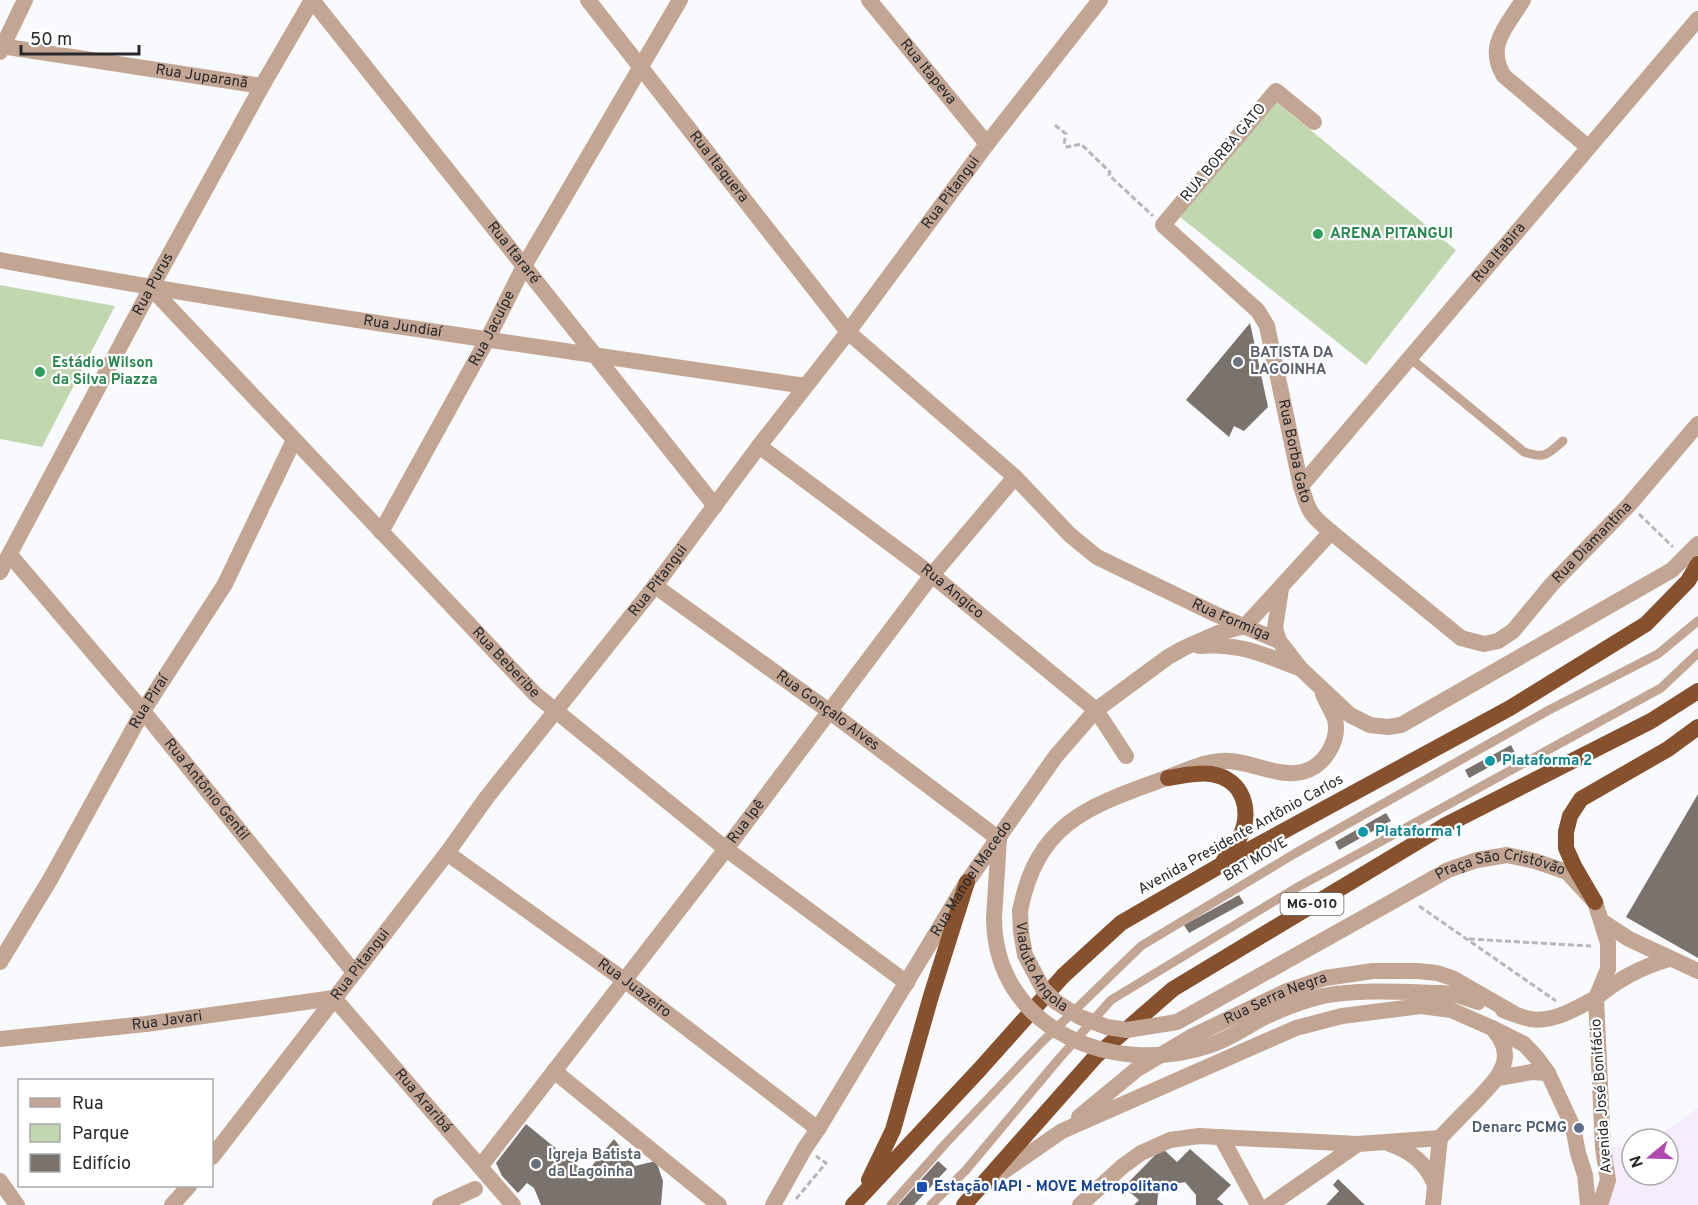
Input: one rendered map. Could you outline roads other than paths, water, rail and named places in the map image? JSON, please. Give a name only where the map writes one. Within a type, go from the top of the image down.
[{"type":"highway","name":"Avenida Presidente Antônio Carlos","points":[[858,1200],[1064,976],[1121,923],[1221,865],[1510,708],[1646,624],[1688,581],[1691,561]]},
{"type":"highway","name":"MG-010","points":[[964,1205],[1095,1056],[1173,989],[1444,826],[1651,721],[1698,691]]},
{"type":"highway","points":[[1595,902],[1566,848],[1566,832],[1570,816],[1581,799],[1668,749],[1698,727]]},
{"type":"highway","points":[[1168,778],[1211,774],[1233,784],[1243,795],[1246,809],[1245,821],[1239,838],[1221,865]]},
{"type":"highway","points":[[858,1200],[893,1130],[931,996],[967,882]]},
{"type":"street","points":[[1,48],[25,0]]},
{"type":"street","name":"Rua Purus","points":[[0,572],[262,86],[312,0]]},
{"type":"street","name":"Rua Itararé","points":[[312,0],[715,506]]},
{"type":"street","name":"Rua Itaquera","points":[[588,0],[848,332]]},
{"type":"street","name":"Rua Jacuípe","points":[[381,532],[487,340],[524,266],[680,0]]},
{"type":"street","name":"Rua Itapeva","points":[[870,0],[987,144]]},
{"type":"street","name":"Rua Pitangui","points":[[213,1156],[353,971],[447,853],[554,710],[655,586],[987,144],[1100,0]]},
{"type":"street","points":[[1523,0],[1496,45],[1497,65],[1504,76],[1588,147]]},
{"type":"street","name":"Rua Itabira","points":[[1301,486],[1698,20]]},
{"type":"street","name":"Rua Juparanã","points":[[1,48],[262,86]]},
{"type":"street","name":"RUA BORBA GATO","points":[[1163,225],[1276,91],[1314,122]]},
{"type":"street","name":"Rua Borba Gato","points":[[1163,225],[1258,310],[1267,326],[1301,486],[1309,511],[1331,532],[1461,638],[1474,642]]},
{"type":"street","name":"Rua Jundiaí","points":[[0,260],[152,288],[805,386]]},
{"type":"street","name":"Rua Beberibe","points":[[152,288],[514,674],[554,710],[726,849],[907,983]]},
{"type":"street","name":"Rua Formiga","points":[[848,332],[1015,477],[1070,534],[1097,557],[1215,614],[1279,641],[1300,668],[1350,715],[1370,725],[1388,728],[1401,725],[1691,561],[1698,544]]},
{"type":"street","name":"Rua Diamantina","points":[[1474,642],[1485,644],[1498,641],[1513,631],[1552,584],[1629,505],[1698,424]]},
{"type":"street","name":"Rua Piraí","points":[[0,962],[51,878],[143,711],[225,584],[294,440]]},
{"type":"street","name":"Rua Angico","points":[[759,446],[932,574],[1096,710],[1126,756]]},
{"type":"street","name":"Rua Ipê","points":[[480,1167],[726,849],[932,574],[1015,477]]},
{"type":"street","points":[[1245,626],[1331,532]]},
{"type":"street","name":"Rua Antônio Gentil","points":[[10,555],[143,711],[353,971]]},
{"type":"street","name":"Rua Gonçalo Alves","points":[[655,586],[829,711],[999,839]]},
{"type":"street","points":[[1279,641],[1275,628],[1281,588]]},
{"type":"street","name":"Rua Manoel Macedo","points":[[773,1205],[805,1148],[967,882],[1056,756],[1096,710],[1184,648],[1218,633],[1245,626]]},
{"type":"street","points":[[1184,648],[1217,645],[1252,649],[1300,668]]},
{"type":"street","name":"Viaduto Angola","points":[[1318,685],[1335,719],[1335,734],[1331,750],[1317,766],[1303,772],[1288,773],[1222,760],[1184,770],[1109,799],[1067,822],[1049,841],[1025,885],[1020,911],[1025,955],[1043,989],[1056,1002],[1080,1017],[1107,1027],[1127,1030],[1178,1022],[1388,904]]},
{"type":"street","name":"Viaduto Angola","points":[[999,839],[994,936],[1004,974],[1017,995],[1034,1014],[1053,1029],[1065,1036],[1102,1049],[1151,1055],[1212,1045],[1274,1014],[1323,996],[1375,993],[1449,994]]},
{"type":"street","name":"Rua Juazeiro","points":[[447,853],[624,980],[818,1129]]},
{"type":"street","name":"Praça São Cristóvão","points":[[1388,904],[1448,870],[1477,860],[1507,855],[1535,861],[1567,872],[1595,902],[1603,922],[1610,959],[1607,974],[1596,998]]},
{"type":"street","points":[[1603,922],[1629,939],[1698,971]]},
{"type":"street","name":"Avenida José Bonifácio","points":[[1600,1205],[1608,1180],[1603,1148],[1596,998],[1624,976],[1669,959]]},
{"type":"street","name":"Rua Serra Negra","points":[[980,1188],[1062,1131],[1137,1069],[1193,1036],[1307,983],[1374,971],[1437,973],[1452,978],[1513,1013]]},
{"type":"street","points":[[1449,994],[1531,1019],[1551,1018],[1568,1013],[1596,998]]},
{"type":"street","points":[[1433,1205],[1440,1138],[1498,1077],[1504,1063],[1505,1049],[1500,1036],[1449,994]]},
{"type":"street","name":"Rua Javari","points":[[0,1039],[146,1024],[334,998]]},
{"type":"street","name":"Rua Araribá","points":[[334,998],[513,1205]]},
{"type":"street","name":"Rua Serra Negra","points":[[1062,1131],[1278,1035],[1313,1022],[1421,1006],[1451,1010],[1492,1028]]},
{"type":"street","name":"Avenida José Bonifácio","points":[[1492,1028],[1524,1044],[1548,1073],[1573,1127],[1585,1175],[1588,1205]]},
{"type":"street","points":[[554,1071],[719,1205]]},
{"type":"street","points":[[1498,1077],[1532,1072],[1548,1073]]},
{"type":"street","points":[[1086,1203],[1123,1166],[1170,1140],[1199,1136],[1358,1144],[1440,1138]]},
{"type":"street","points":[[1221,1137],[1257,1205]]},
{"type":"street","points":[[1387,1143],[1413,1154],[1422,1162],[1436,1186]]},
{"type":"street","points":[[1270,1205],[1358,1144]]},
{"type":"street","points":[[1578,1153],[1588,1156],[1603,1148]]},
{"type":"street","points":[[440,1205],[472,1197],[491,1180]]},
{"type":"street","points":[[0,1181],[17,1205]]},
{"type":"street","points":[[172,1205],[187,1187]]},
{"type":"lane","points":[[1410,358],[1524,452],[1539,457],[1548,454],[1563,441]]},
{"type":"lane","name":"BRT MOVE","points":[[891,1205],[946,1143],[1033,1052],[1141,946],[1294,854],[1538,716],[1658,654],[1698,621]]},
{"type":"lane","points":[[931,1205],[966,1170],[1111,1000],[1296,888],[1661,688],[1698,653]]},
{"type":"place","name":"ARENA PITANGUI","points":[[1318,234]]},
{"type":"place","name":"BATISTA DA LAGOINHA","points":[[1238,362]]},
{"type":"place","name":"Estádio Wilson da Silva Piazza","points":[[40,372]]},
{"type":"place","name":"Plataforma 2","points":[[1490,761]]},
{"type":"place","name":"Plataforma 1","points":[[1363,832]]},
{"type":"place","name":"Denarc PCMG","points":[[1579,1128]]},
{"type":"place","name":"Igreja Batista da Lagoinha","points":[[536,1164]]},
{"type":"place","name":"Estação IAPI - MOVE Metropolitano","points":[[922,1187]]}]
